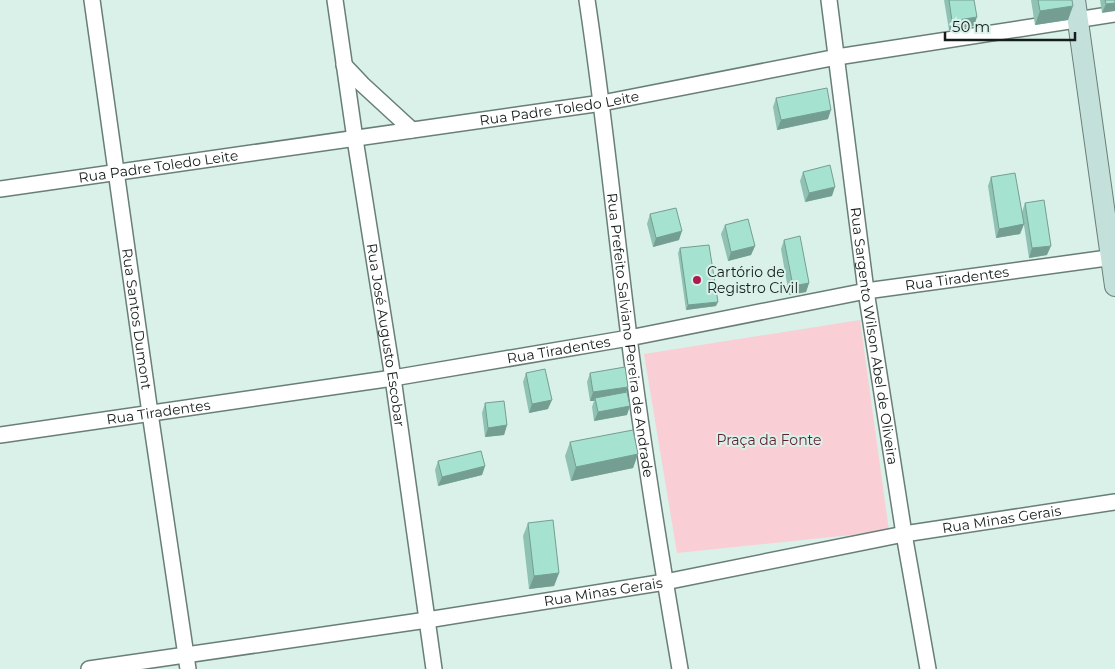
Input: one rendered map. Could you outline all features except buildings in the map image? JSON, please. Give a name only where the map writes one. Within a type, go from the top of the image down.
[{"type":"main road","points":[[1076,10],[1113,258],[1115,286]]},
{"type":"street","name":"Rua Santos Dumont","points":[[92,0],[187,662]]},
{"type":"street","name":"Rua José Augusto Escobar","points":[[335,0],[393,378],[434,669]]},
{"type":"street","name":"Rua Prefeito Salviano Pereira de Andrade","points":[[587,0],[602,103],[629,338],[665,582],[680,669]]},
{"type":"street","name":"Rua Sargento Wilson Abel de Oliveira","points":[[829,0],[866,291],[904,534],[928,669]]},
{"type":"street","name":"Rua Padre Toledo Leite","points":[[0,189],[602,103],[1076,10],[1115,14]]},
{"type":"street","points":[[344,65],[412,130]]},
{"type":"street","name":"Rua Tiradentes","points":[[0,435],[393,378],[629,338],[866,291],[1113,258]]},
{"type":"street","name":"Rua Minas Gerais","points":[[89,669],[187,662],[427,620],[665,582],[904,534],[1115,502]]},
{"type":"green space","name":"Praça da Fonte","points":[[860,320],[889,531],[677,553],[644,354]]},
{"type":"place","name":"Cartório de Registro Civil","points":[[697,280]]}]
